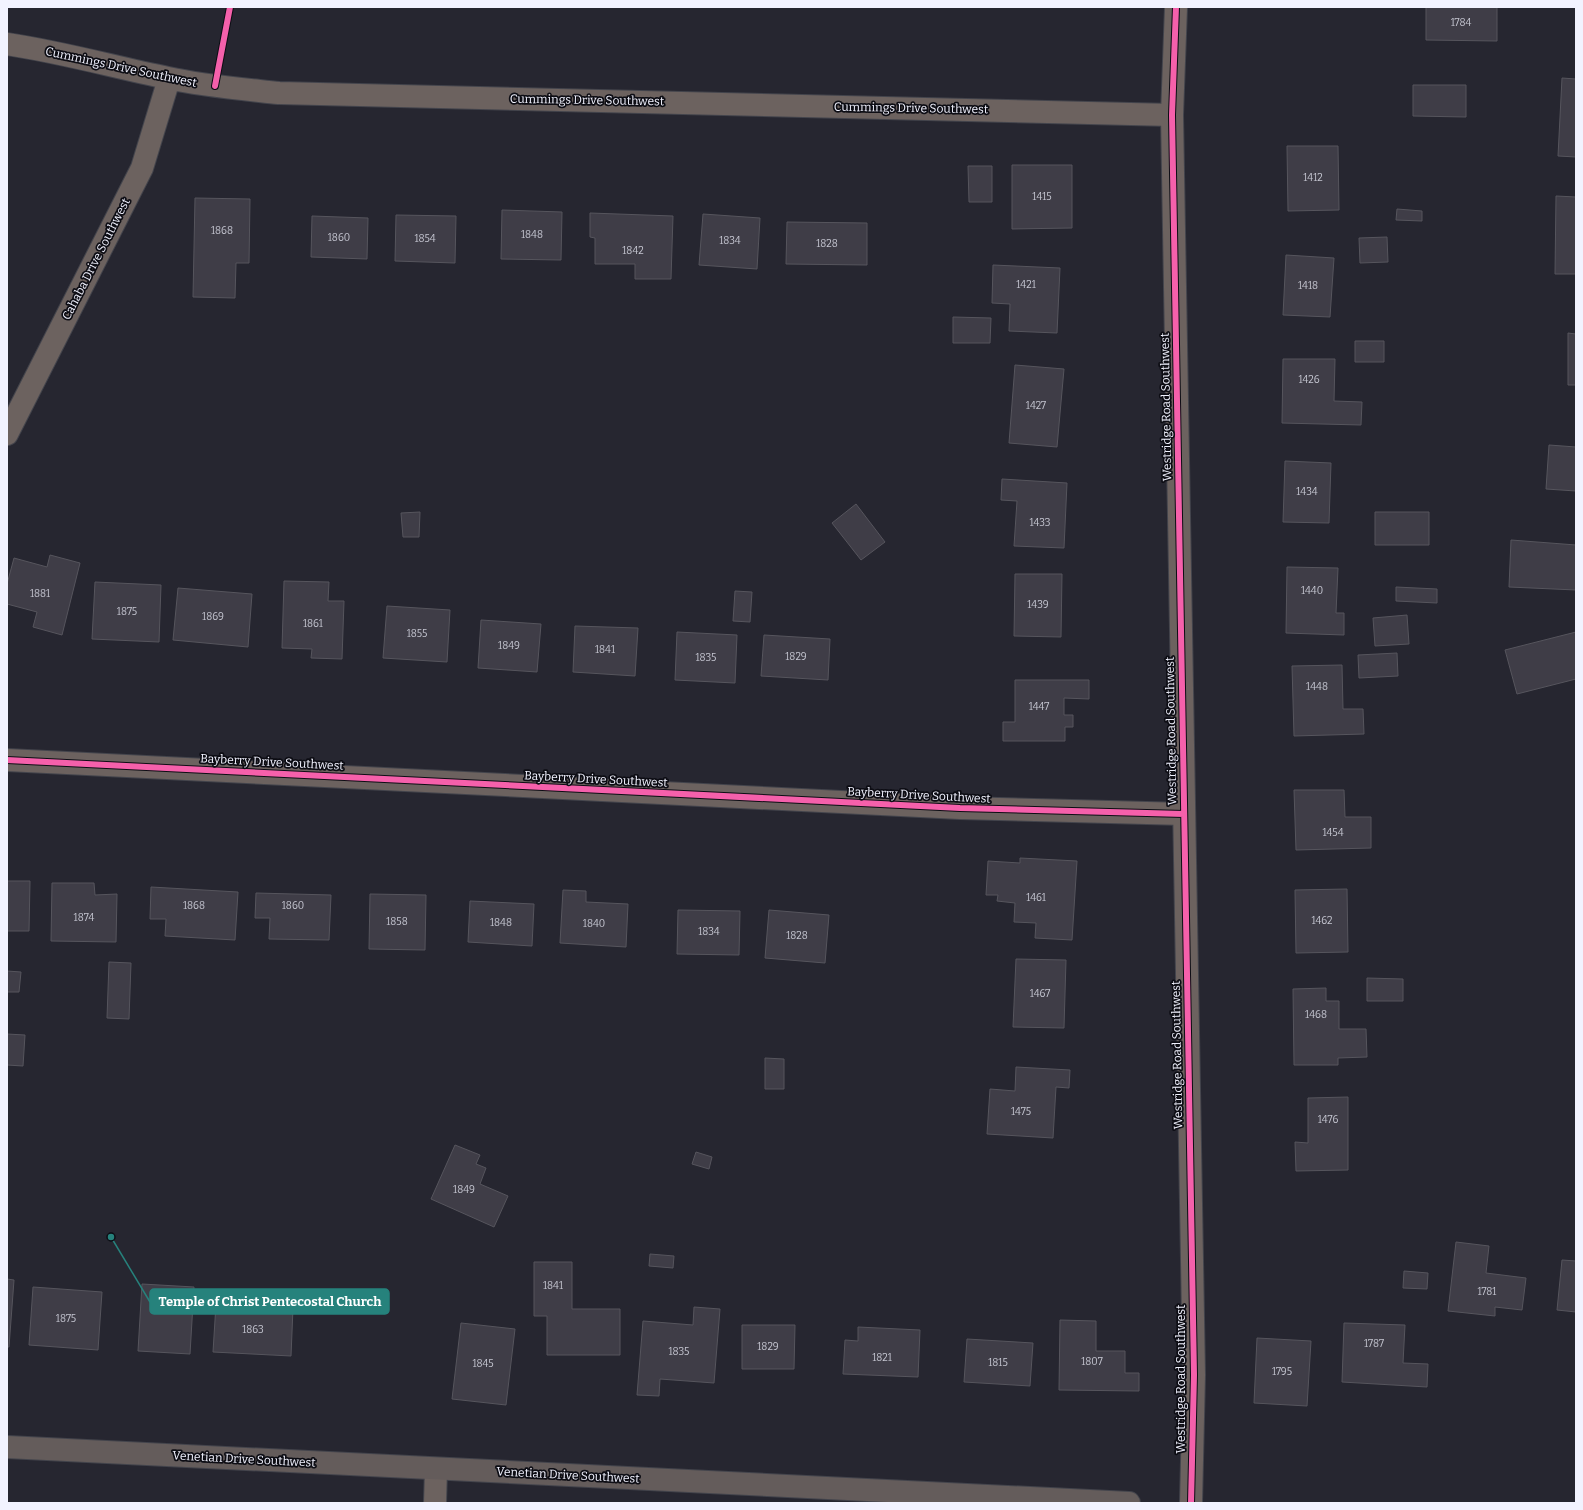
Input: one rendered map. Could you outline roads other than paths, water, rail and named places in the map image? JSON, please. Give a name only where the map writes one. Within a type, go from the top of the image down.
[{"type":"street","name":"Westridge Road Southwest","points":[[1176,7],[1172,115],[1194,1375],[1191,1503]]},
{"type":"street","name":"Cummings Drive Southwest","points":[[7,44],[31,47],[169,78],[279,93],[1172,115]]},
{"type":"street","name":"Cahaba Drive Southwest","points":[[7,434],[142,168],[169,78]]},
{"type":"street","name":"Bayberry Drive Southwest","points":[[7,760],[960,808],[1184,814]]},
{"type":"street","name":"Venetian Drive Southwest","points":[[7,1447],[1129,1503]]},
{"type":"street","points":[[435,1503],[436,1469]]},
{"type":"place","name":"Temple of Christ Pentecostal Church","points":[[111,1237]]}]
